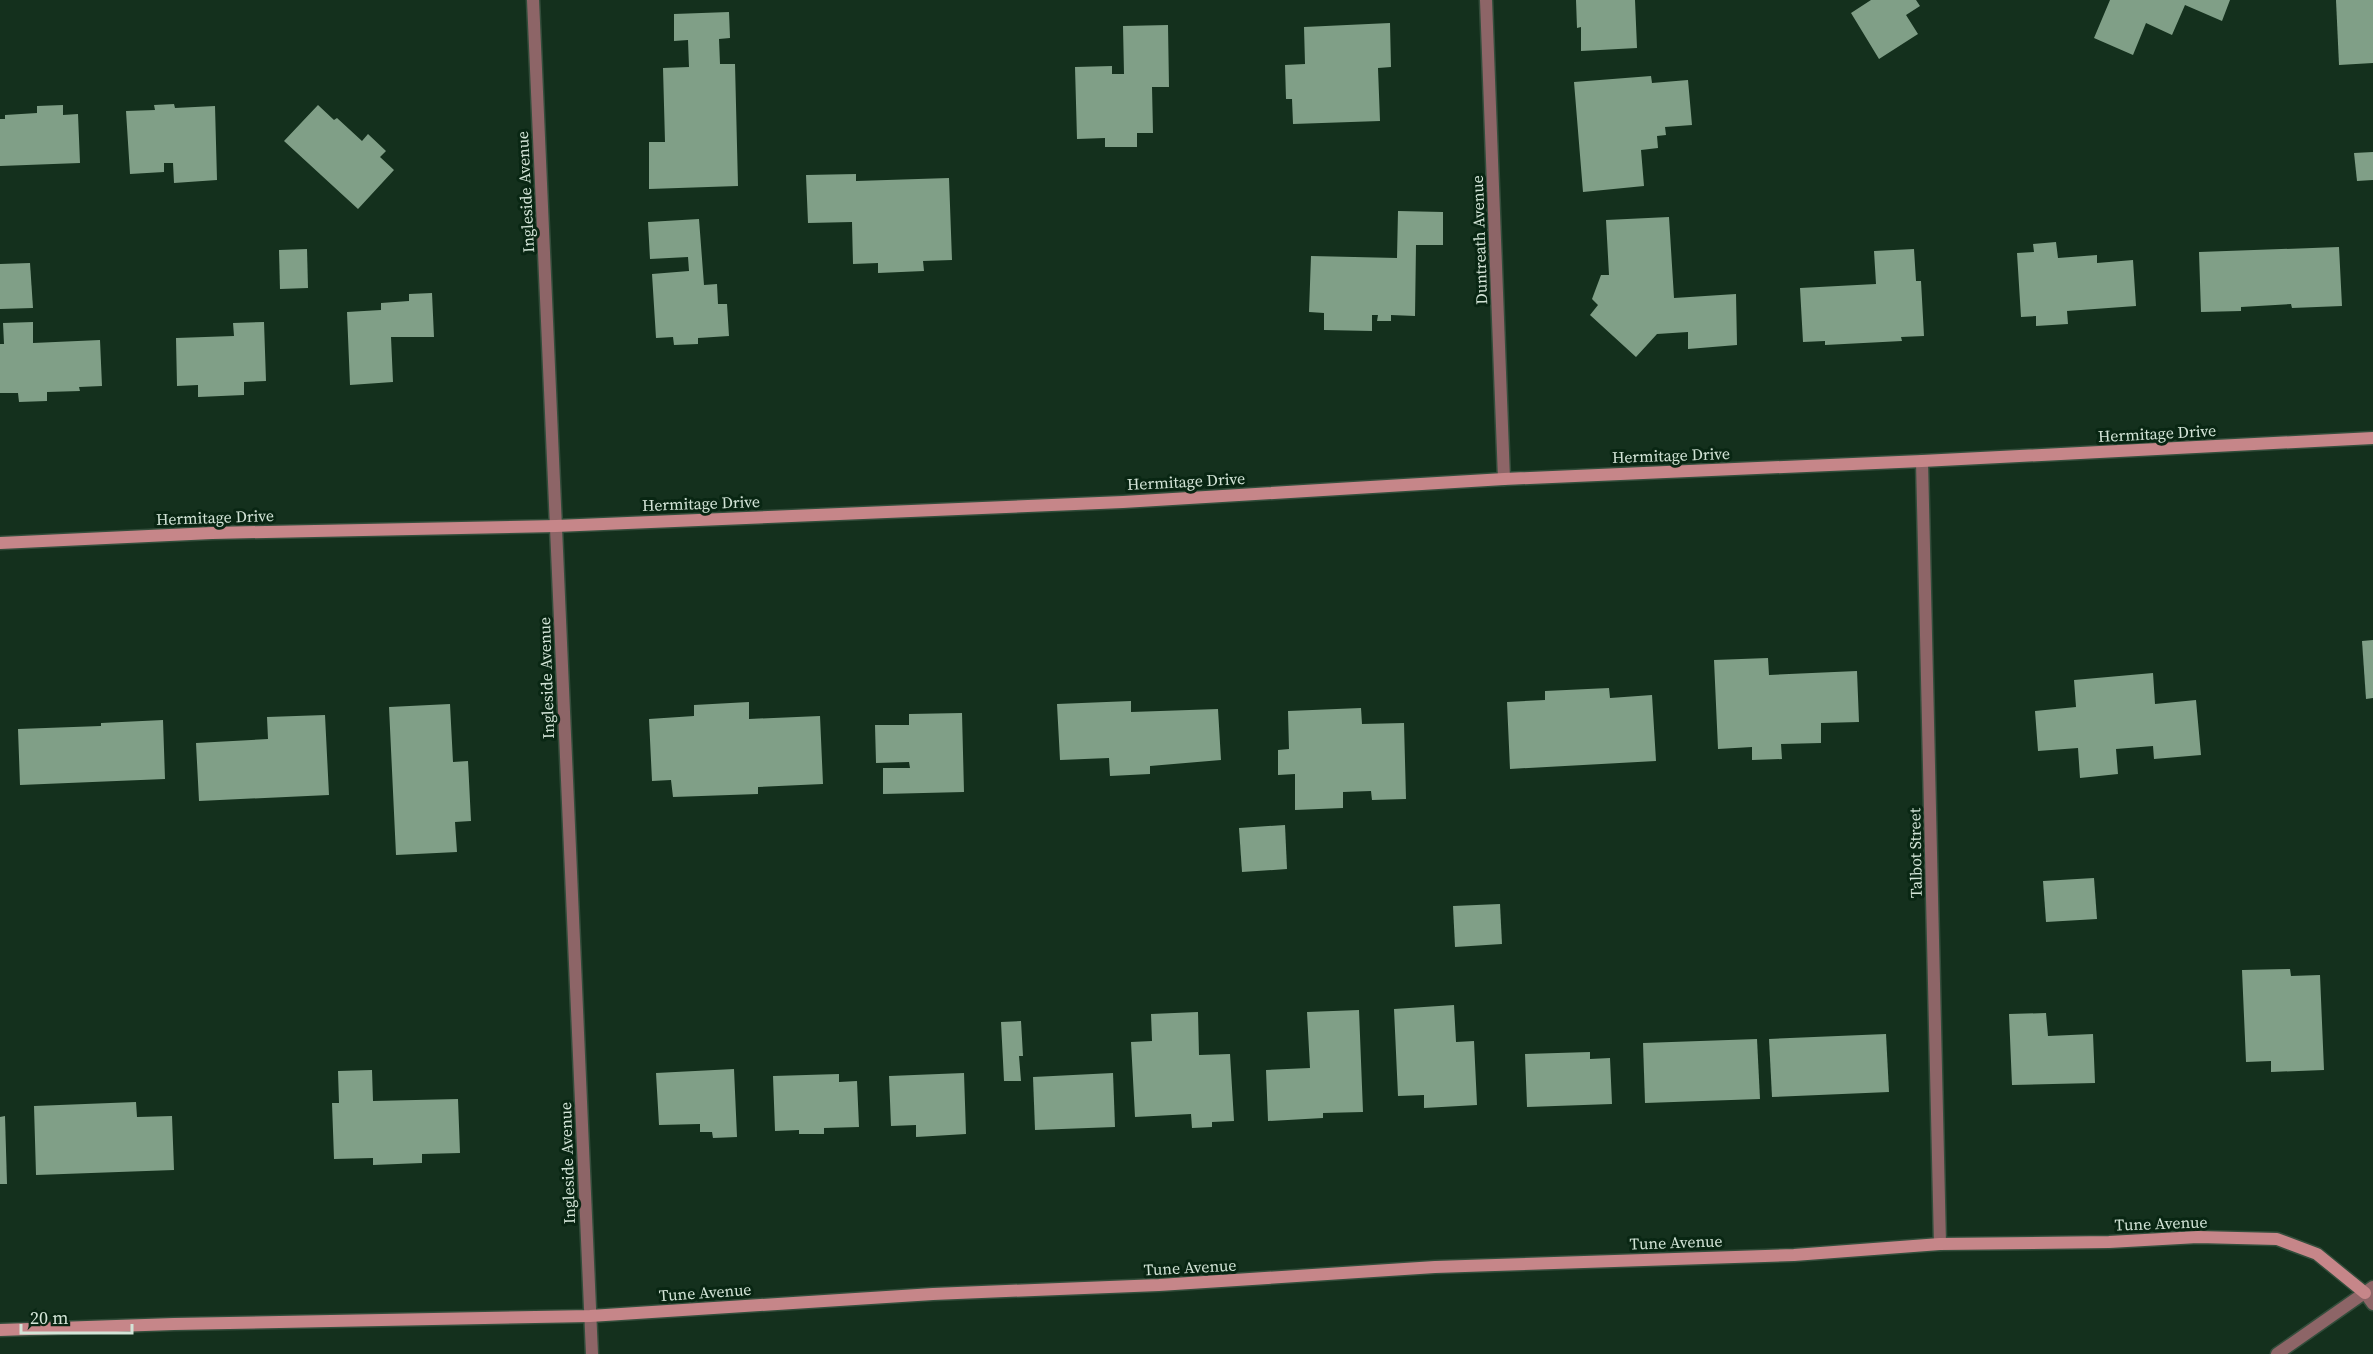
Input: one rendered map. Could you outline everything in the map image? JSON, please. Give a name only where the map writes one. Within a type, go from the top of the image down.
[{"type":"street","name":"Ingleside Avenue","points":[[533,0],[592,1354]]},
{"type":"street","name":"Duntreath Avenue","points":[[1486,0],[1504,479]]},
{"type":"street","name":"Hermitage Drive","points":[[0,543],[212,533],[556,526],[1123,502],[1504,479],[2373,438]]},
{"type":"street","name":"Talbot Street","points":[[1922,461],[1941,1244]]},
{"type":"street","name":"Tune Avenue","points":[[0,1330],[186,1323],[590,1316],[933,1294],[1160,1285],[1434,1267],[1794,1255],[1941,1244],[2109,1242],[2198,1237],[2277,1239],[2317,1254],[2369,1290]]},
{"type":"street","points":[[2277,1354],[2369,1290],[2373,1304]]},
{"type":"building","points":[[1576,0],[1635,0],[1637,48],[1581,51],[1581,27],[1577,28]]},
{"type":"building","points":[[1871,0],[1916,0],[1920,6],[1906,15],[1918,34],[1879,59],[1851,13]]},
{"type":"building","points":[[2110,0],[2230,0],[2222,21],[2185,5],[2172,35],[2146,23],[2133,55],[2094,38]]},
{"type":"building","points":[[2336,0],[2373,0],[2373,63],[2339,65]]},
{"type":"building","points":[[729,12],[730,38],[719,39],[720,64],[735,64],[738,186],[649,189],[649,142],[665,142],[663,68],[689,67],[688,40],[674,41],[674,14]]},
{"type":"building","points":[[1390,23],[1391,67],[1378,68],[1380,121],[1293,124],[1292,99],[1286,99],[1285,65],[1305,64],[1304,27]]},
{"type":"building","points":[[1168,25],[1169,87],[1152,87],[1153,133],[1137,133],[1137,147],[1105,147],[1105,138],[1077,139],[1075,67],[1112,66],[1112,74],[1124,74],[1123,26]]},
{"type":"building","points":[[1651,76],[1652,83],[1688,80],[1692,125],[1665,127],[1666,135],[1657,136],[1658,148],[1641,150],[1644,186],[1583,192],[1574,82]]},
{"type":"building","points":[[174,104],[175,108],[215,106],[217,180],[174,183],[173,163],[164,163],[164,172],[130,174],[126,111],[155,110],[154,105]]},
{"type":"building","points":[[63,105],[63,115],[78,114],[80,163],[0,166],[0,119],[5,119],[5,115],[37,113],[37,106]]},
{"type":"building","points":[[318,105],[334,120],[337,118],[362,141],[368,134],[386,151],[380,157],[394,170],[358,209],[284,141]]},
{"type":"building","points":[[2373,152],[2373,180],[2357,181],[2354,153]]},
{"type":"building","points":[[856,174],[856,181],[949,178],[952,260],[923,261],[924,271],[878,273],[878,263],[853,264],[852,222],[808,223],[806,175]]},
{"type":"building","points":[[1398,211],[1443,212],[1443,245],[1416,245],[1415,316],[1391,315],[1391,321],[1377,321],[1378,315],[1372,315],[1372,331],[1324,330],[1324,313],[1309,312],[1311,256],[1397,258]]},
{"type":"building","points":[[1669,217],[1674,298],[1736,294],[1737,345],[1688,349],[1688,332],[1657,334],[1636,357],[1590,315],[1598,305],[1592,299],[1601,275],[1609,275],[1606,220]]},
{"type":"building","points":[[699,219],[704,285],[717,284],[718,304],[727,304],[729,336],[698,338],[698,344],[674,345],[673,337],[656,338],[652,274],[689,271],[688,257],[650,259],[648,222]]},
{"type":"building","points":[[2056,242],[2058,258],[2097,255],[2097,263],[2133,260],[2136,306],[2067,311],[2068,324],[2036,326],[2036,316],[2021,317],[2017,253],[2034,252],[2033,244]]},
{"type":"building","points":[[2339,247],[2342,306],[2292,308],[2291,304],[2241,307],[2241,311],[2201,312],[2199,252]]},
{"type":"building","points":[[307,249],[308,288],[280,289],[279,250]]},
{"type":"building","points":[[1914,249],[1916,281],[1921,281],[1924,336],[1901,337],[1902,341],[1825,345],[1825,341],[1803,342],[1800,288],[1876,284],[1874,251]]},
{"type":"building","points":[[30,263],[33,308],[0,309],[0,264]]},
{"type":"building","points":[[432,293],[434,337],[391,337],[393,382],[350,385],[347,312],[381,310],[381,303],[409,301],[409,294]]},
{"type":"building","points":[[33,322],[33,343],[100,340],[102,386],[79,387],[80,391],[47,392],[47,401],[19,402],[18,393],[0,393],[0,344],[4,344],[3,323]]},
{"type":"building","points":[[264,322],[266,381],[244,382],[244,395],[198,397],[198,385],[177,386],[176,338],[234,336],[233,323]]},
{"type":"building","points":[[2373,640],[2373,698],[2366,699],[2362,641]]},
{"type":"building","points":[[1768,658],[1769,675],[1857,671],[1859,722],[1821,723],[1821,743],[1781,744],[1782,759],[1752,760],[1752,747],[1718,749],[1714,660]]},
{"type":"building","points":[[2153,673],[2155,704],[2196,700],[2201,755],[2154,759],[2153,746],[2116,749],[2118,774],[2080,778],[2078,748],[2038,751],[2035,711],[2076,707],[2074,680]]},
{"type":"building","points":[[1609,688],[1610,698],[1652,695],[1656,761],[1510,769],[1507,702],[1545,700],[1545,691]]},
{"type":"building","points":[[1131,701],[1131,712],[1218,709],[1221,760],[1150,766],[1150,774],[1110,776],[1109,758],[1060,760],[1057,704]]},
{"type":"building","points":[[749,702],[749,719],[820,716],[823,784],[758,787],[758,794],[673,797],[671,780],[652,781],[649,719],[694,716],[694,705]]},
{"type":"building","points":[[450,704],[453,762],[468,761],[471,821],[455,822],[457,852],[396,855],[389,707]]},
{"type":"building","points":[[1361,708],[1362,724],[1404,723],[1406,799],[1372,800],[1371,791],[1343,792],[1343,808],[1295,810],[1295,774],[1278,775],[1278,750],[1289,749],[1288,711]]},
{"type":"building","points":[[962,713],[964,792],[883,794],[883,768],[910,768],[909,762],[876,763],[875,725],[909,725],[909,714]]},
{"type":"building","points":[[325,715],[329,795],[199,801],[196,743],[268,739],[267,717]]},
{"type":"building","points":[[163,720],[165,779],[20,785],[18,729],[101,726],[101,723]]},
{"type":"building","points":[[1285,825],[1287,869],[1242,872],[1239,828]]},
{"type":"building","points":[[2094,878],[2097,919],[2046,922],[2043,881]]},
{"type":"building","points":[[1500,904],[1502,944],[1455,947],[1453,906]]},
{"type":"building","points":[[2290,969],[2291,976],[2320,975],[2324,1070],[2271,1072],[2271,1061],[2246,1062],[2242,970]]},
{"type":"building","points":[[1454,1005],[1456,1042],[1474,1041],[1477,1105],[1424,1108],[1424,1095],[1398,1096],[1394,1009]]},
{"type":"building","points":[[1359,1010],[1363,1112],[1323,1113],[1323,1118],[1268,1121],[1266,1070],[1310,1068],[1307,1012]]},
{"type":"building","points":[[1198,1012],[1199,1055],[1230,1054],[1234,1121],[1212,1122],[1212,1127],[1192,1128],[1191,1114],[1135,1117],[1131,1042],[1152,1041],[1151,1014]]},
{"type":"building","points":[[2046,1013],[2048,1036],[2093,1034],[2095,1083],[2012,1085],[2009,1014]]},
{"type":"building","points":[[1021,1021],[1023,1056],[1019,1056],[1021,1081],[1004,1081],[1001,1022]]},
{"type":"building","points":[[1886,1034],[1889,1092],[1772,1097],[1769,1039]]},
{"type":"building","points":[[1757,1039],[1760,1099],[1645,1103],[1643,1043]]},
{"type":"building","points":[[1590,1052],[1590,1059],[1610,1058],[1612,1104],[1527,1107],[1525,1054]]},
{"type":"building","points":[[734,1069],[737,1137],[713,1138],[712,1132],[700,1132],[700,1124],[659,1125],[656,1073]]},
{"type":"building","points":[[372,1070],[373,1101],[458,1099],[460,1153],[422,1154],[422,1163],[373,1165],[373,1158],[334,1159],[332,1103],[339,1103],[338,1071]]},
{"type":"building","points":[[964,1073],[966,1134],[916,1137],[916,1125],[891,1126],[889,1076]]},
{"type":"building","points":[[1113,1073],[1115,1127],[1035,1130],[1033,1077]]},
{"type":"building","points":[[839,1074],[839,1082],[857,1081],[859,1127],[824,1128],[824,1134],[799,1134],[799,1130],[775,1131],[773,1076]]},
{"type":"building","points":[[136,1102],[137,1117],[172,1116],[174,1170],[36,1175],[34,1106]]},
{"type":"building","points":[[5,1116],[7,1184],[0,1184],[0,1117]]}]
